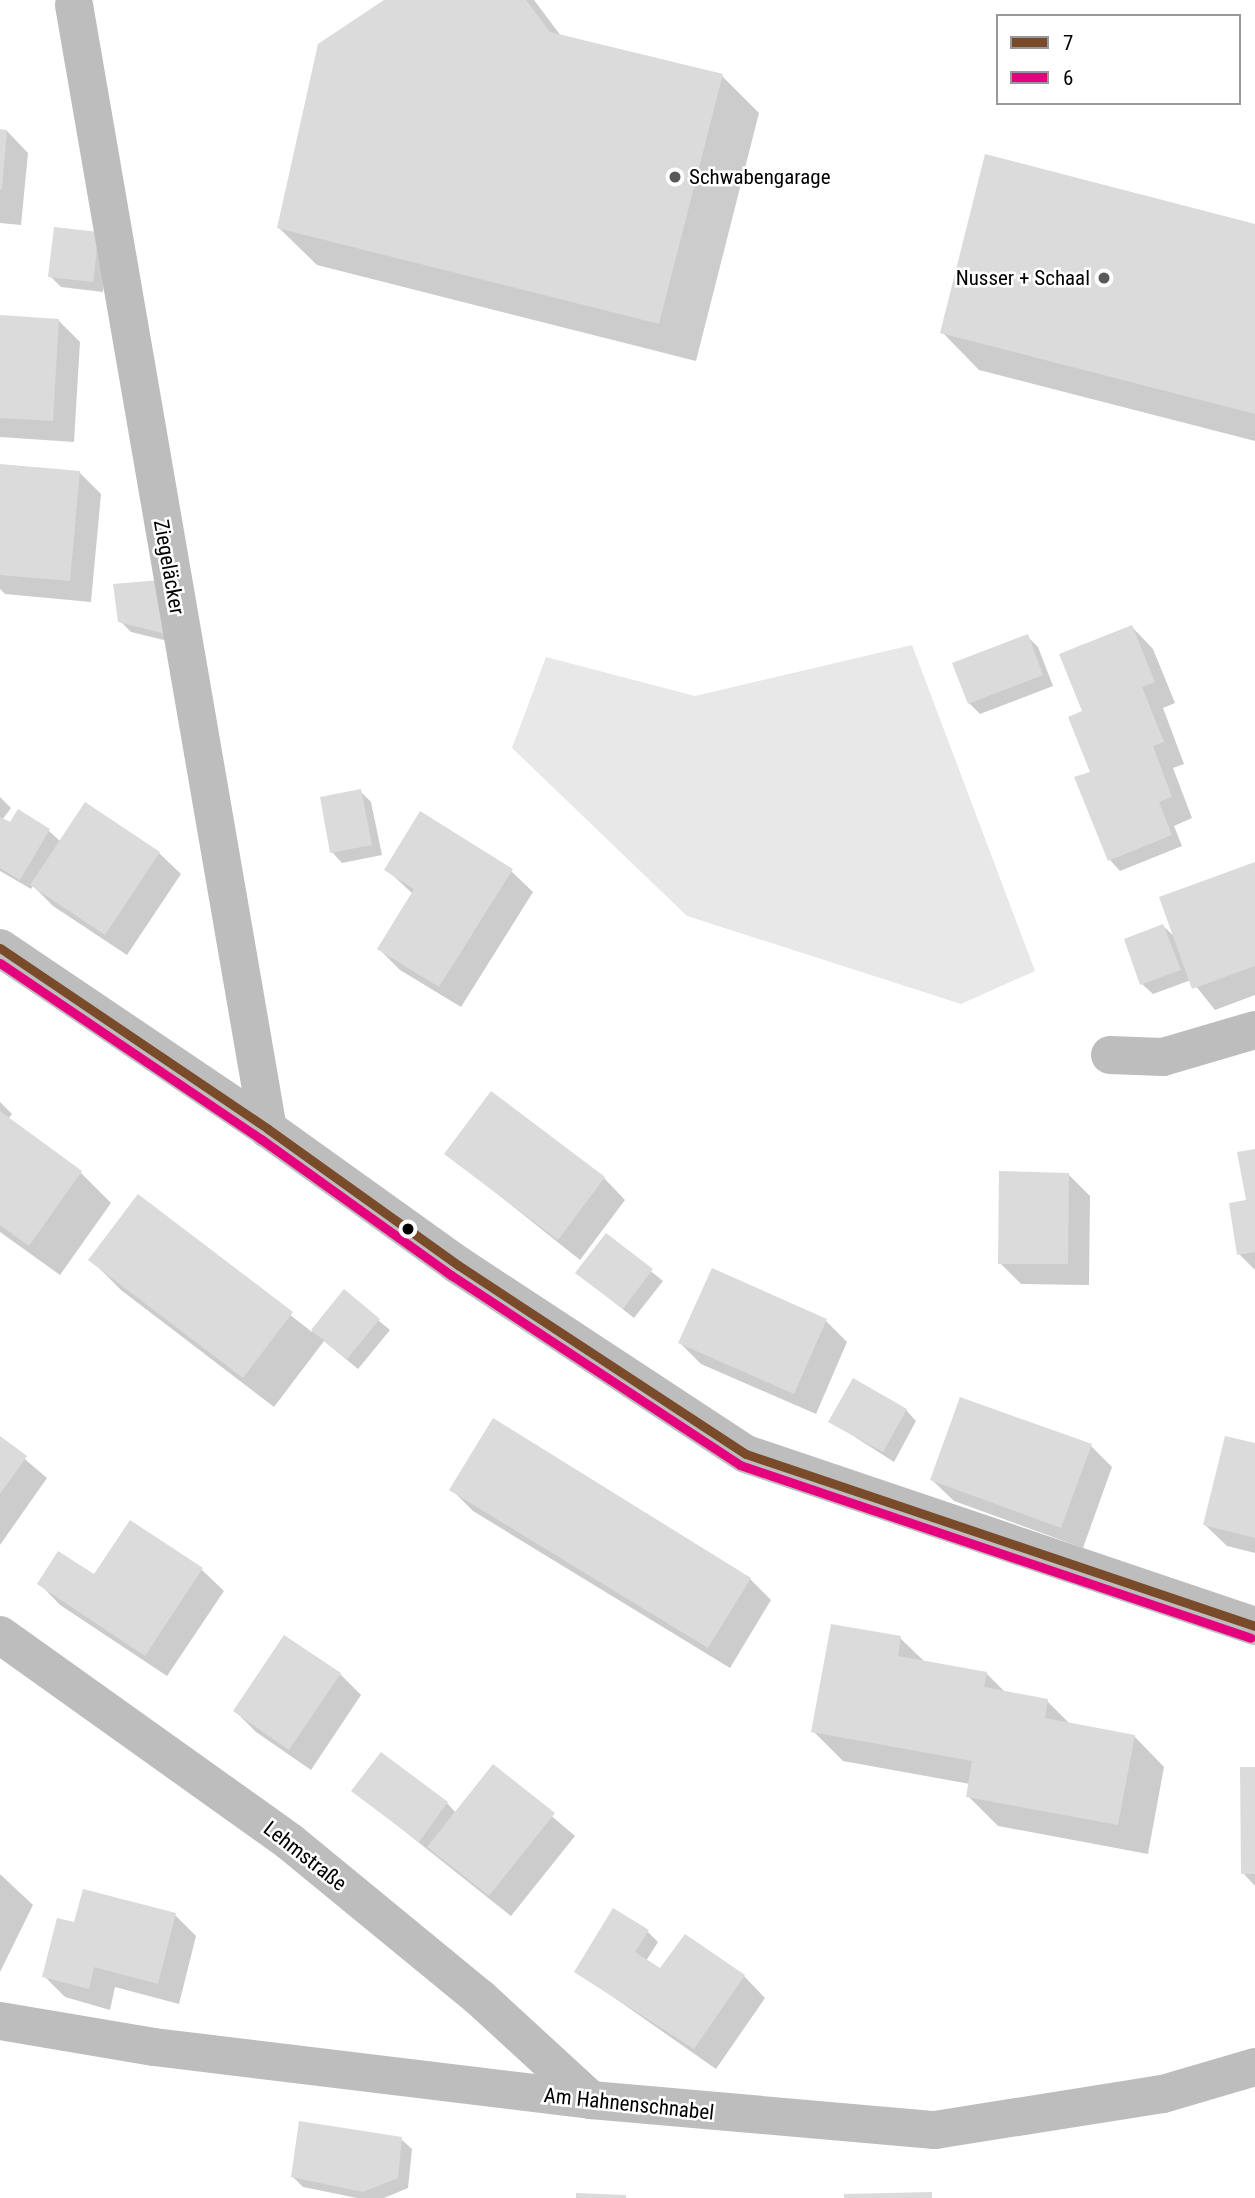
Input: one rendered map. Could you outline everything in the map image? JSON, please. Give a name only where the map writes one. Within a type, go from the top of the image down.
[{"type":"street","name":"Ziegeläcker","points":[[74,5],[268,1129]]},
{"type":"street","points":[[0,948],[268,1129],[458,1265],[746,1454],[1255,1626]]},
{"type":"street","points":[[1110,1055],[1163,1057],[1255,1030]]},
{"type":"street","name":"Lehmstraße","points":[[0,1635],[290,1842],[480,1998],[591,2100]]},
{"type":"street","name":"Am Hahnenschnabel","points":[[0,2021],[154,2047],[591,2100],[935,2130],[1163,2094],[1255,2067]]},
{"type":"shaded area","points":[[912,645],[1035,971],[961,1004],[687,916],[512,748],[546,657],[695,696]]},
{"type":"building","points":[[384,0],[526,0],[550,32],[723,74],[659,324],[277,228],[318,44]]},
{"type":"building","points":[[0,129],[7,130],[2,189],[0,189]]},
{"type":"building","name":"Nusser + Schaal","points":[[985,154],[1255,224],[1255,414],[940,333]]},
{"type":"building","points":[[54,227],[99,232],[93,282],[48,277]]},
{"type":"building","points":[[0,315],[59,319],[53,421],[0,418]]},
{"type":"building","points":[[0,464],[80,471],[70,581],[0,575]]},
{"type":"building","points":[[161,580],[170,635],[118,622],[113,584]]},
{"type":"building","points":[[1132,625],[1155,682],[1142,687],[1164,742],[1153,746],[1172,797],[1159,802],[1172,835],[1108,861],[1074,777],[1090,772],[1068,717],[1082,711],[1059,654]]},
{"type":"building","points":[[1028,634],[1043,675],[968,704],[952,663]]},
{"type":"building","points":[[361,789],[372,845],[330,853],[320,797]]},
{"type":"building","points":[[85,802],[160,852],[105,935],[30,885]]},
{"type":"building","points":[[18,809],[50,829],[20,880],[0,868],[0,817],[10,822]]},
{"type":"building","points":[[420,811],[513,869],[439,987],[377,949],[414,889],[384,870]]},
{"type":"building","points":[[1255,862],[1255,966],[1192,989],[1159,897]]},
{"type":"building","points":[[1163,924],[1181,970],[1140,985],[1124,939]]},
{"type":"building","points":[[491,1091],[605,1177],[558,1240],[444,1154]]},
{"type":"building","points":[[0,1111],[82,1171],[29,1246],[0,1225]]},
{"type":"building","points":[[1255,1149],[1255,1252],[1237,1255],[1229,1203],[1246,1200],[1237,1152]]},
{"type":"building","points":[[999,1171],[1069,1173],[1068,1264],[998,1264]]},
{"type":"building","points":[[138,1194],[293,1312],[243,1378],[88,1260]]},
{"type":"building","points":[[606,1233],[653,1269],[623,1309],[575,1273]]},
{"type":"building","points":[[712,1268],[827,1319],[794,1394],[678,1343]]},
{"type":"building","points":[[344,1289],[380,1319],[347,1359],[311,1330]]},
{"type":"building","points":[[853,1378],[907,1409],[883,1452],[828,1422]]},
{"type":"building","points":[[960,1397],[1092,1444],[1061,1528],[930,1480]]},
{"type":"building","points":[[493,1418],[751,1578],[708,1648],[449,1490]]},
{"type":"building","points":[[0,1436],[27,1456],[0,1494]]},
{"type":"building","points":[[1225,1436],[1255,1443],[1255,1538],[1203,1525]]},
{"type":"building","points":[[130,1520],[203,1568],[145,1656],[37,1584],[58,1551],[94,1574]]},
{"type":"building","points":[[831,1624],[901,1636],[898,1656],[987,1672],[984,1687],[1048,1699],[1045,1718],[1135,1735],[1118,1825],[966,1797],[972,1761],[811,1732]]},
{"type":"building","points":[[284,1635],[341,1673],[289,1750],[233,1711]]},
{"type":"building","points":[[381,1752],[448,1802],[419,1842],[351,1791]]},
{"type":"building","points":[[493,1764],[555,1813],[489,1896],[427,1847]]},
{"type":"building","points":[[1240,1767],[1255,1767],[1255,1874],[1241,1874]]},
{"type":"building","points":[[83,1889],[176,1913],[158,1984],[94,1967],[89,1989],[42,1977],[57,1918],[74,1922]]},
{"type":"building","points":[[613,1908],[649,1930],[635,1952],[660,1968],[685,1934],[745,1975],[694,2049],[574,1972]]},
{"type":"building","points":[[299,2121],[402,2137],[398,2178],[363,2192],[291,2177]]},
{"type":"building","points":[[932,2192],[932,2198],[844,2198],[844,2194]]},
{"type":"building","points":[[576,2193],[626,2195],[626,2198],[576,2198]]},
{"type":"transit line","name":"7","points":[[0,948],[268,1129],[458,1265],[746,1454],[1255,1626]]},
{"type":"transit line","name":"6","points":[[0,963],[261,1139],[451,1275],[740,1465],[1251,1638]]},
{"type":"place","name":"Schwabengarage","points":[[675,177]]},
{"type":"place","name":"Nusser + Schaal","points":[[1104,278]]}]
